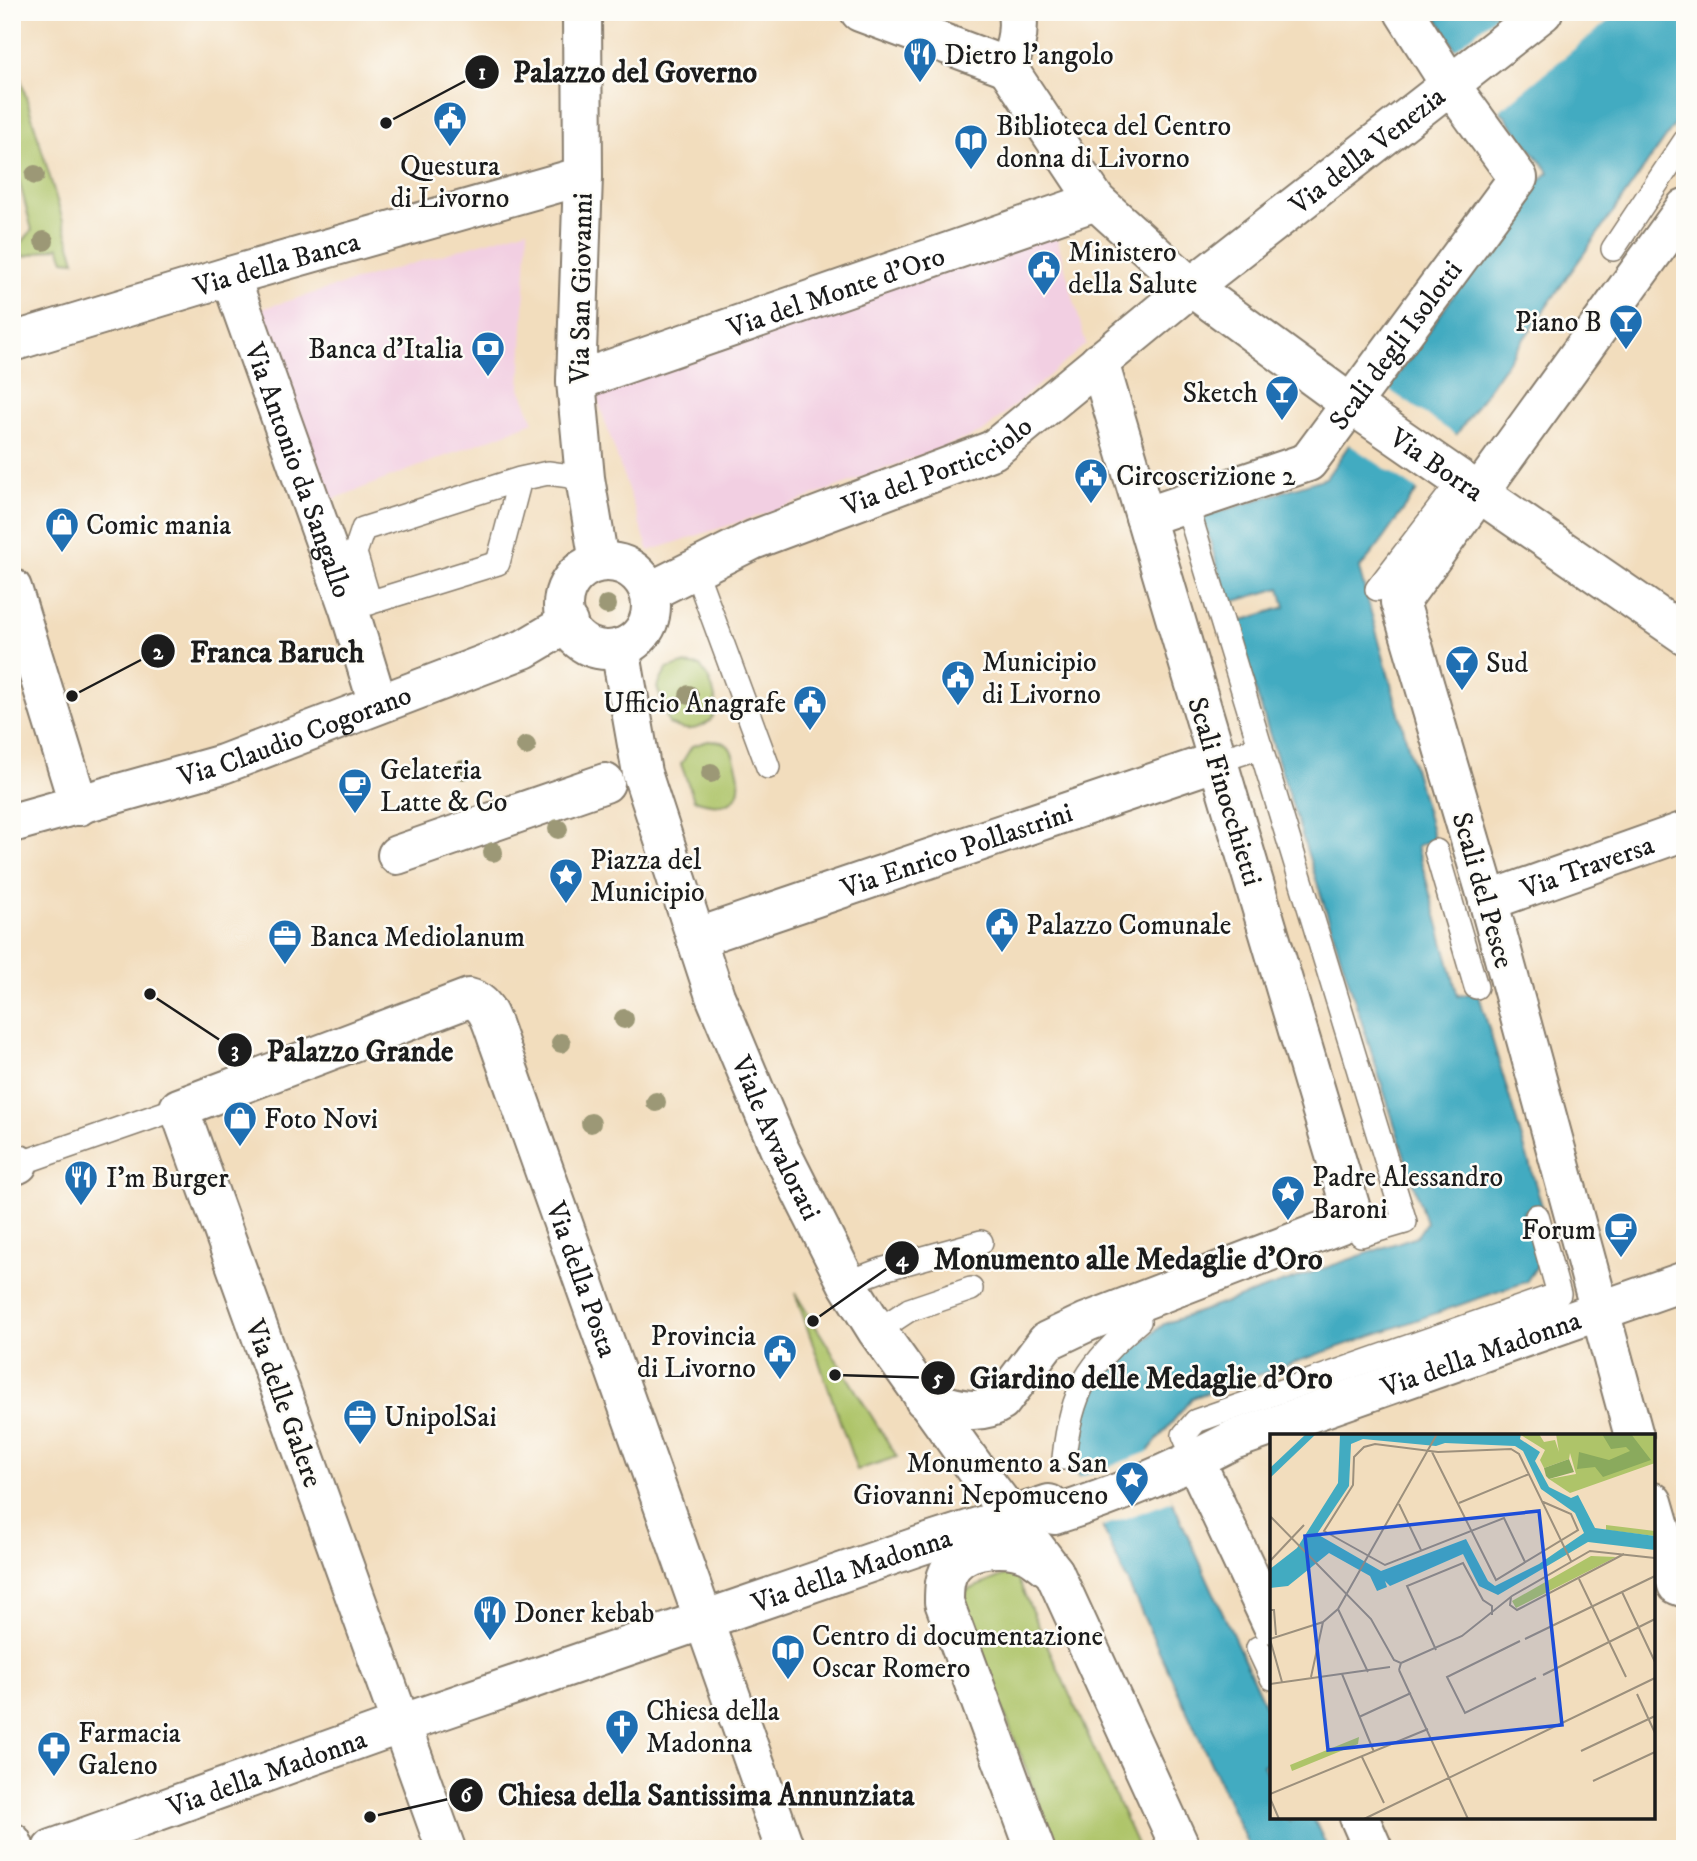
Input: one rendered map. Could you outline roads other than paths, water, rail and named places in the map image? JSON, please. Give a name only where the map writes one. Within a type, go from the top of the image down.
[{"type":"street","name":"Via San Giovanni","points":[[582,12],[583,176],[576,381],[585,478],[599,562]]},
{"type":"street","points":[[860,12],[1007,67],[1014,54],[1020,28],[1017,12]]},
{"type":"street","points":[[1404,12],[1460,78]]},
{"type":"street","name":"Via della Venezia","points":[[1191,287],[1542,12]]},
{"type":"street","name":"Via Borra","points":[[1007,67],[1096,201],[1191,287],[1357,409],[1685,635]]},
{"type":"street","name":"Scali degli Isolotti","points":[[1145,517],[1308,462],[1357,409],[1517,178],[1460,78]]},
{"type":"street","name":"Via della Banca","points":[[12,342],[230,276],[583,176]]},
{"type":"street","name":"Via del Monte d'Oro","points":[[576,381],[1096,201]]},
{"type":"street","points":[[1461,480],[1685,207]]},
{"type":"street","name":"Via Antonio da Sangallo","points":[[230,276],[359,606],[378,704]]},
{"type":"street","name":"Via del Porticciolo","points":[[649,592],[753,540],[993,450],[1191,287]]},
{"type":"street","name":"Scali Finocchietti","points":[[1099,362],[1354,1219]]},
{"type":"street","name":"Scali del Pesce","points":[[1461,480],[1400,602],[1478,908],[1599,1309],[1633,1434]]},
{"type":"street","points":[[599,562],[615,562],[631,569],[642,579],[649,592],[649,620],[632,642],[620,648],[605,650],[592,647],[581,641],[568,623],[563,602],[567,587],[587,566],[599,562]]},
{"type":"street","points":[[12,588],[79,806]]},
{"type":"street","name":"Via Claudio Cogorano","points":[[12,823],[223,764],[524,649],[568,623]]},
{"type":"street","name":"Viale Avvalorati","points":[[620,648],[642,773],[729,1031],[779,1148],[847,1283],[877,1331],[1054,1572],[1181,1849]]},
{"type":"street","name":"Via Enrico Pollastrini","points":[[696,938],[1217,761]]},
{"type":"street","points":[[397,855],[605,783]]},
{"type":"street","name":"Via Traversa","points":[[1478,908],[1685,831]]},
{"type":"street","name":"Via della Posta","points":[[178,1108],[469,998],[485,1006],[785,1849]]},
{"type":"street","name":"Via delle Galere","points":[[178,1108],[446,1849]]},
{"type":"street","points":[[925,1399],[967,1410],[991,1408],[1001,1402],[1047,1341],[1133,1304],[1354,1219]]},
{"type":"street","name":"Via della Madonna","points":[[52,1849],[931,1541],[1049,1504],[1054,1515],[1075,1508],[1179,1467],[1233,1440],[1599,1309],[1685,1281]]},
{"type":"street","points":[[1179,1467],[1265,1637]]},
{"type":"street","points":[[1655,1511],[1671,1584]]},
{"type":"street","points":[[1035,1849],[944,1602],[945,1581],[953,1565],[964,1556],[996,1548],[1030,1555],[1054,1572]]},
{"type":"street","points":[[1360,1819],[1373,1849]]},
{"type":"street","points":[[12,1842],[15,1849]]},
{"type":"lane","points":[[1613,249],[1685,141]]},
{"type":"lane","points":[[1655,185],[1685,207]]},
{"type":"lane","points":[[520,479],[498,563],[359,606],[355,553],[363,529],[520,479],[548,473],[585,478]]},
{"type":"lane","points":[[1377,589],[1461,480]]},
{"type":"lane","points":[[1186,503],[1405,1222],[1361,1235],[1354,1219]]},
{"type":"lane","points":[[695,569],[768,767]]},
{"type":"lane","points":[[1217,761],[1261,747]]},
{"type":"lane","points":[[1436,851],[1478,908],[1476,987]]},
{"type":"lane","points":[[15,1165],[178,1108]]},
{"type":"lane","points":[[1179,1467],[1184,1435],[1196,1420],[1559,1294],[1537,1216]]},
{"type":"lane","points":[[847,1283],[884,1269],[981,1242]]},
{"type":"lane","points":[[877,1331],[909,1310],[971,1289]]},
{"type":"lane","points":[[1064,1458],[1074,1402],[1095,1363],[1139,1321],[1133,1304]]},
{"type":"lane","points":[[1265,1637],[1270,1666]]},
{"type":"water","points":[[1433,12],[1685,12],[1685,110],[1378,546],[1359,569],[1434,839],[1417,846],[1458,996],[1478,992],[1542,1206],[1523,1211],[1539,1263],[1526,1282],[1192,1398],[1149,1450],[1270,1717],[1270,1762],[1263,1765],[1270,1779],[1270,1819],[1314,1819],[1328,1849],[1250,1849],[1073,1463],[1080,1416],[1108,1371],[1164,1324],[1417,1236],[1426,1223],[1234,623],[1285,607],[1280,588],[1228,603],[1203,517],[1326,478],[1526,192],[1549,172],[1469,71]]},
{"type":"place","name":"Dietro l'angolo","points":[[920,84]]},
{"type":"place","name":"Palazzo del Governo","points":[[386,123]]},
{"type":"place","name":"Questura di Livorno","points":[[450,148]]},
{"type":"place","name":"Biblioteca del Centro donna di Livorno","points":[[971,171]]},
{"type":"place","name":"Ministero della Salute","points":[[1044,297]]},
{"type":"place","name":"Piano B","points":[[1626,351]]},
{"type":"place","name":"Banca d'Italia","points":[[488,378]]},
{"type":"place","name":"Sketch","points":[[1282,422]]},
{"type":"place","name":"Circoscrizione 2","points":[[1091,505]]},
{"type":"place","name":"Comic mania","points":[[62,554]]},
{"type":"place","name":"Sud","points":[[1462,692]]},
{"type":"place","name":"Franca Baruch","points":[[72,696]]},
{"type":"place","name":"Municipio di Livorno","points":[[958,707]]},
{"type":"place","name":"Ufficio Anagrafe","points":[[810,732]]},
{"type":"place","name":"Gelateria Latte & Co","points":[[355,815]]},
{"type":"place","name":"Piazza del Municipio","points":[[566,905]]},
{"type":"place","name":"Palazzo Comunale","points":[[1002,954]]},
{"type":"place","name":"Banca Mediolanum","points":[[285,966]]},
{"type":"place","name":"Palazzo Grande","points":[[150,994]]},
{"type":"place","name":"Foto Novi","points":[[240,1148]]},
{"type":"place","name":"I'm Burger","points":[[81,1207]]},
{"type":"place","name":"Padre Alessandro Baroni","points":[[1288,1222]]},
{"type":"place","name":"Forum","points":[[1621,1259]]},
{"type":"place","name":"Monumento alle Medaglie d’Oro","points":[[813,1321]]},
{"type":"place","name":"Giardino delle Medaglie d’Oro","points":[[835,1375]]},
{"type":"place","name":"Provincia di Livorno","points":[[780,1381]]},
{"type":"place","name":"UnipolSai","points":[[360,1446]]},
{"type":"place","name":"Monumento a San Giovanni Nepomuceno","points":[[1132,1508]]},
{"type":"place","name":"Doner kebab","points":[[490,1642]]},
{"type":"place","name":"Centro di documentazione Oscar Romero","points":[[788,1681]]},
{"type":"place","name":"Chiesa della Madonna","points":[[622,1756]]},
{"type":"place","name":"Farmacia Galeno","points":[[54,1778]]},
{"type":"place","name":"Chiesa della Santissima Annunziata","points":[[370,1817]]}]
